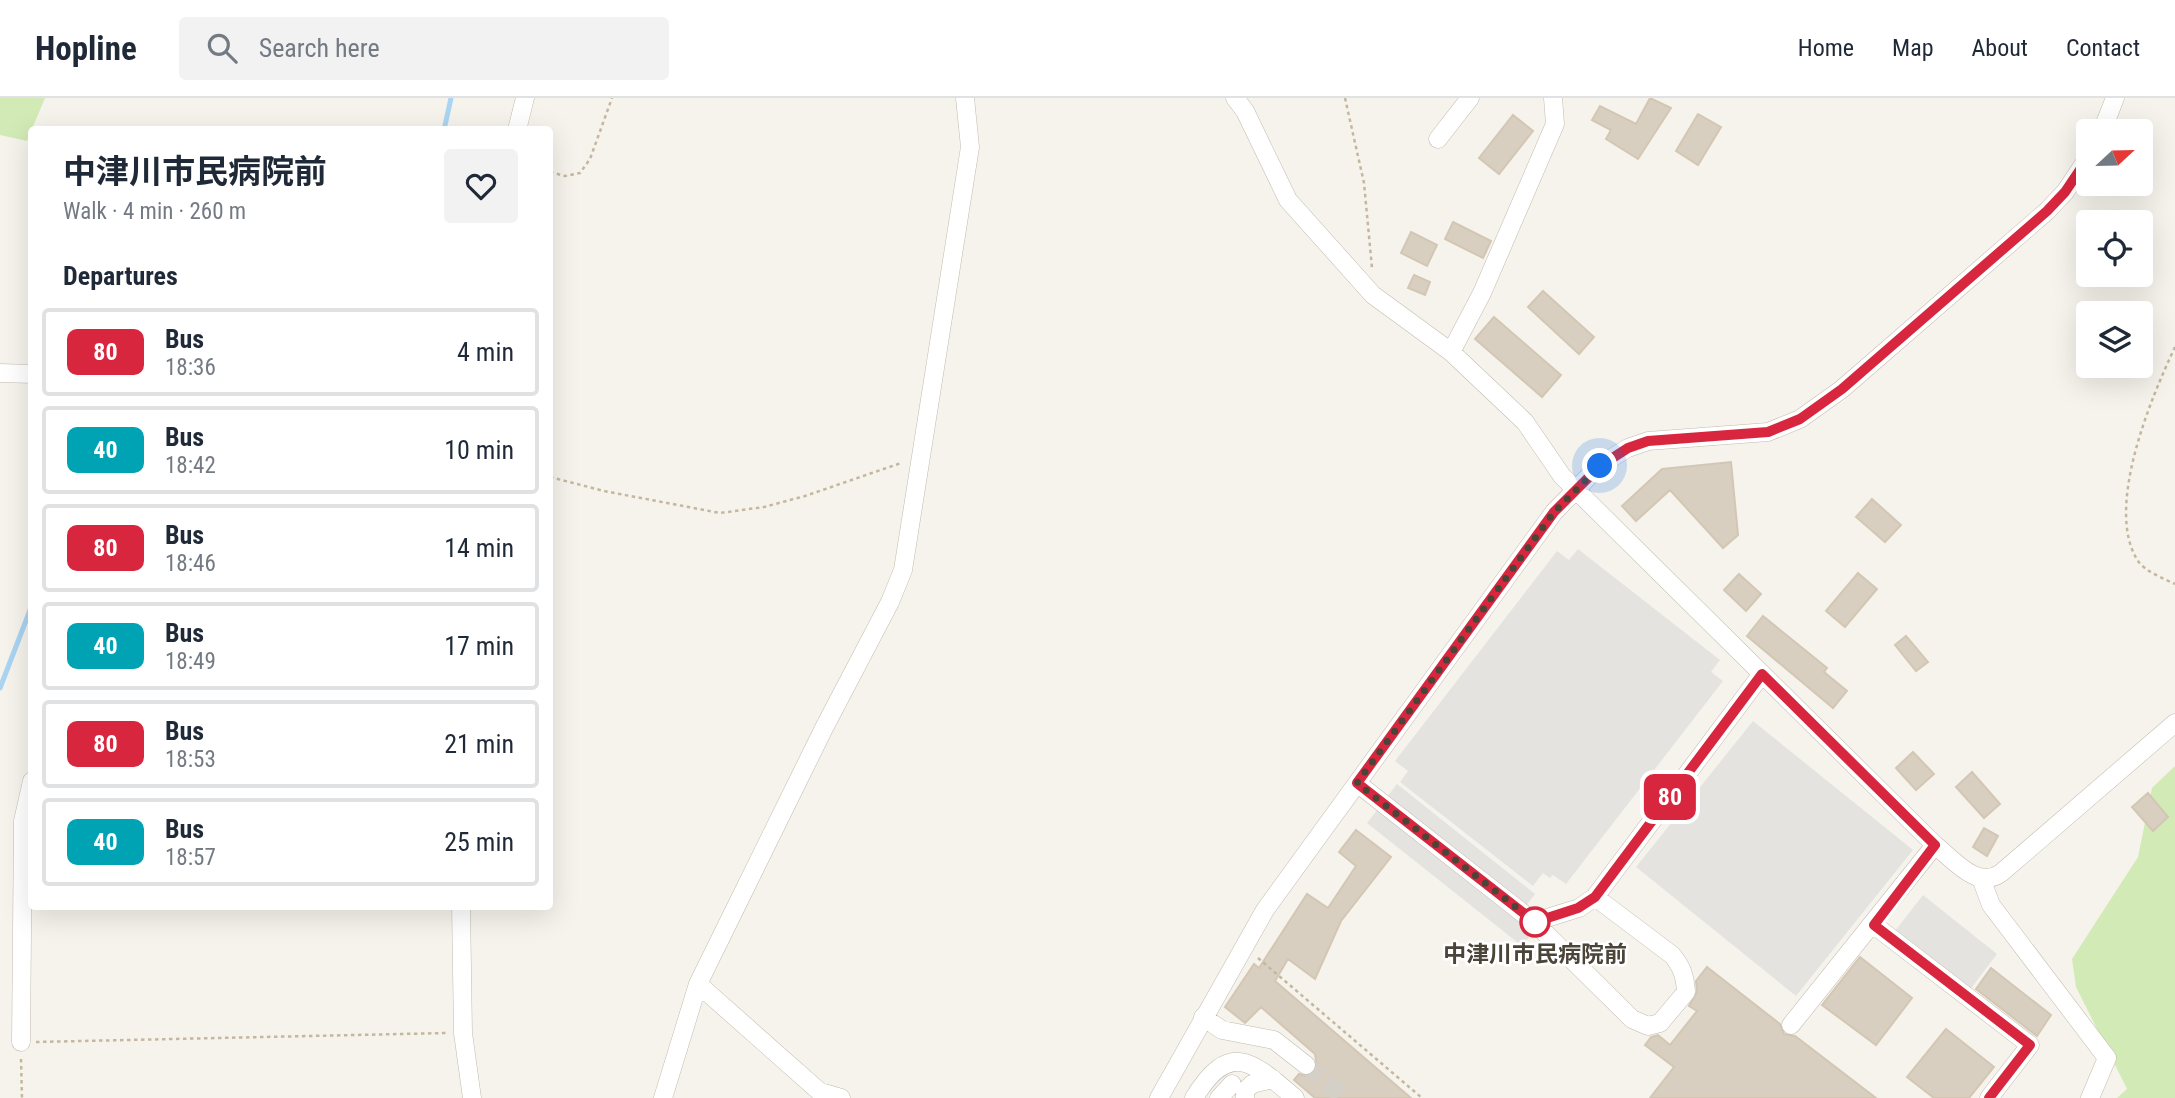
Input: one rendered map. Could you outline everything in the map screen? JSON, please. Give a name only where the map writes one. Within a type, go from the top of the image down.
[{"type":"street","points":[[518,126],[525,98]]},
{"type":"street","points":[[663,1098],[698,984],[824,728],[890,603],[903,570],[970,147],[965,98]]},
{"type":"street","points":[[1235,98],[1245,111],[1287,200],[1367,289],[1451,352],[1525,422],[1562,476],[1935,845],[1982,881],[1991,905],[2106,1058],[2090,1098]]},
{"type":"street","points":[[1438,139],[1470,98]]},
{"type":"street","points":[[1451,352],[1482,293],[1555,124],[1553,98]]},
{"type":"street","points":[[2107,119],[2115,98]]},
{"type":"street","points":[[1159,1098],[1243,945],[1554,512],[1576,488],[1600,466],[1628,448],[1648,441],[1768,432],[1786,427],[1811,412],[1842,389],[2047,211],[2076,176]]},
{"type":"street","points":[[0,373],[28,374]]},
{"type":"street","points":[[1535,922],[1578,908],[1595,897],[1762,674]]},
{"type":"street","points":[[1982,881],[2001,873],[2175,723]]},
{"type":"street","points":[[1357,783],[1535,922],[1632,1019],[1648,1026],[1660,1023],[1686,992],[1685,975],[1681,965],[1672,955],[1595,897]]},
{"type":"street","points":[[21,1042],[23,821],[28,799]]},
{"type":"street","points":[[1791,1025],[1874,925],[1935,845]]},
{"type":"street","points":[[461,910],[463,1033],[472,1098]]},
{"type":"street","points":[[1874,925],[2030,1045],[1989,1098]]},
{"type":"street","points":[[698,984],[820,1092],[841,1098]]},
{"type":"street","points":[[1203,1017],[1222,1030],[1274,1040],[1306,1065]]},
{"type":"street","points":[[1194,1098],[1208,1075],[1220,1065],[1247,1063],[1273,1079],[1294,1098]]},
{"type":"street","points":[[1230,1094],[1245,1091],[1252,1084],[1273,1079]]},
{"type":"path","points":[[553,173],[565,176],[580,173],[590,159],[612,98]]},
{"type":"path","points":[[1346,98],[1364,183],[1369,225],[1372,271],[1367,289]]},
{"type":"path","points":[[2175,347],[2149,408],[2127,505],[2130,540],[2139,563],[2175,584]]},
{"type":"path","points":[[553,478],[604,491],[720,513],[764,507],[805,496],[921,456]]},
{"type":"path","points":[[1243,945],[1422,1098]]},
{"type":"path","points":[[22,1098],[21,1042],[463,1033]]},
{"type":"green space","points":[[0,98],[45,98],[33,126],[28,126],[27,141],[0,135]]},
{"type":"green space","points":[[2175,766],[2175,1098],[2117,1098],[2127,1089],[2076,987],[2072,959],[2138,857],[2152,788]]},
{"type":"shaded area","points":[[1578,549],[1720,660],[1711,672],[1723,681],[1566,884],[1553,875],[1550,878],[1543,873],[1533,886],[1400,782],[1408,771],[1395,761],[1557,551],[1569,560]]},
{"type":"shaded area","points":[[1753,721],[1913,850],[1796,996],[1636,867]]},
{"type":"shaded area","points":[[1397,784],[1535,894],[1522,911],[1539,925],[1522,946],[1367,823]]},
{"type":"shaded area","points":[[1923,895],[1997,954],[1969,991],[1895,931]]},
{"type":"building","points":[[1650,98],[1671,108],[1638,159],[1606,139],[1611,130],[1592,120],[1600,106],[1636,124]]},
{"type":"building","points":[[1698,114],[1721,127],[1698,165],[1676,151]]},
{"type":"building","points":[[1513,115],[1533,131],[1499,174],[1479,158]]},
{"type":"building","points":[[1453,222],[1491,241],[1483,258],[1445,239]]},
{"type":"building","points":[[1411,232],[1437,245],[1427,266],[1401,253]]},
{"type":"building","points":[[1414,275],[1430,282],[1425,295],[1408,288]]},
{"type":"building","points":[[1543,291],[1594,337],[1579,354],[1528,307]]},
{"type":"building","points":[[1494,317],[1561,375],[1542,397],[1475,339]]},
{"type":"building","points":[[1731,462],[1738,535],[1723,548],[1670,490],[1636,521],[1622,506],[1662,469]]},
{"type":"building","points":[[1872,499],[1901,525],[1885,542],[1856,517]]},
{"type":"building","points":[[1858,573],[1877,589],[1845,627],[1826,611]]},
{"type":"building","points":[[1739,574],[1761,594],[1746,611],[1724,590]]},
{"type":"building","points":[[1763,616],[1827,668],[1824,672],[1847,691],[1833,708],[1747,636]]},
{"type":"building","points":[[1906,636],[1928,662],[1916,671],[1895,645]]},
{"type":"building","points":[[1913,752],[1934,774],[1916,790],[1896,768]]},
{"type":"building","points":[[1972,772],[2000,804],[1984,818],[1956,787]]},
{"type":"building","points":[[2148,793],[2168,817],[2153,831],[2132,807]]},
{"type":"building","points":[[1984,828],[1998,836],[1987,856],[1973,847]]},
{"type":"building","points":[[1356,830],[1391,857],[1341,921],[1315,979],[1288,959],[1275,981],[1411,1098],[1315,1098],[1294,1080],[1299,1074],[1305,1076],[1314,1072],[1317,1066],[1315,1054],[1261,1007],[1245,1023],[1225,1007],[1254,964],[1259,968],[1307,894],[1328,908],[1356,866],[1339,852]]},
{"type":"building","points":[[1860,957],[1912,998],[1876,1045],[1822,1005]]},
{"type":"building","points":[[1707,967],[1780,1024],[1784,1034],[1795,1036],[1876,1098],[1650,1098],[1674,1067],[1645,1045],[1651,1037],[1658,1035],[1670,1045],[1697,1011],[1689,1006],[1697,992],[1696,981]]},
{"type":"building","points":[[1991,968],[2051,1015],[2037,1036],[1976,989]]},
{"type":"building","points":[[1946,1029],[1994,1067],[1969,1098],[1934,1098],[1907,1077]]},
{"type":"waterway","points":[[445,126],[451,98]]},
{"type":"waterway","points":[[0,688],[28,615]]},
{"type":"tunnel","points":[[1306,1065],[1345,1098]]},
{"type":"bus line","name":"80","points":[[1989,1098],[2030,1045],[1874,925],[1935,845],[1762,674],[1595,897],[1578,908],[1535,922],[1357,783],[1554,512],[1600,466],[1628,448],[1648,441],[1768,432],[1786,427],[1800,419],[1842,389],[1992,260],[2047,211],[2076,176]]},
{"type":"place","name":"中津川市民病院前","points":[[1535,922]]},
{"type":"route","points":[[1535,922],[1357,783],[1554,512],[1600,466]]}]
